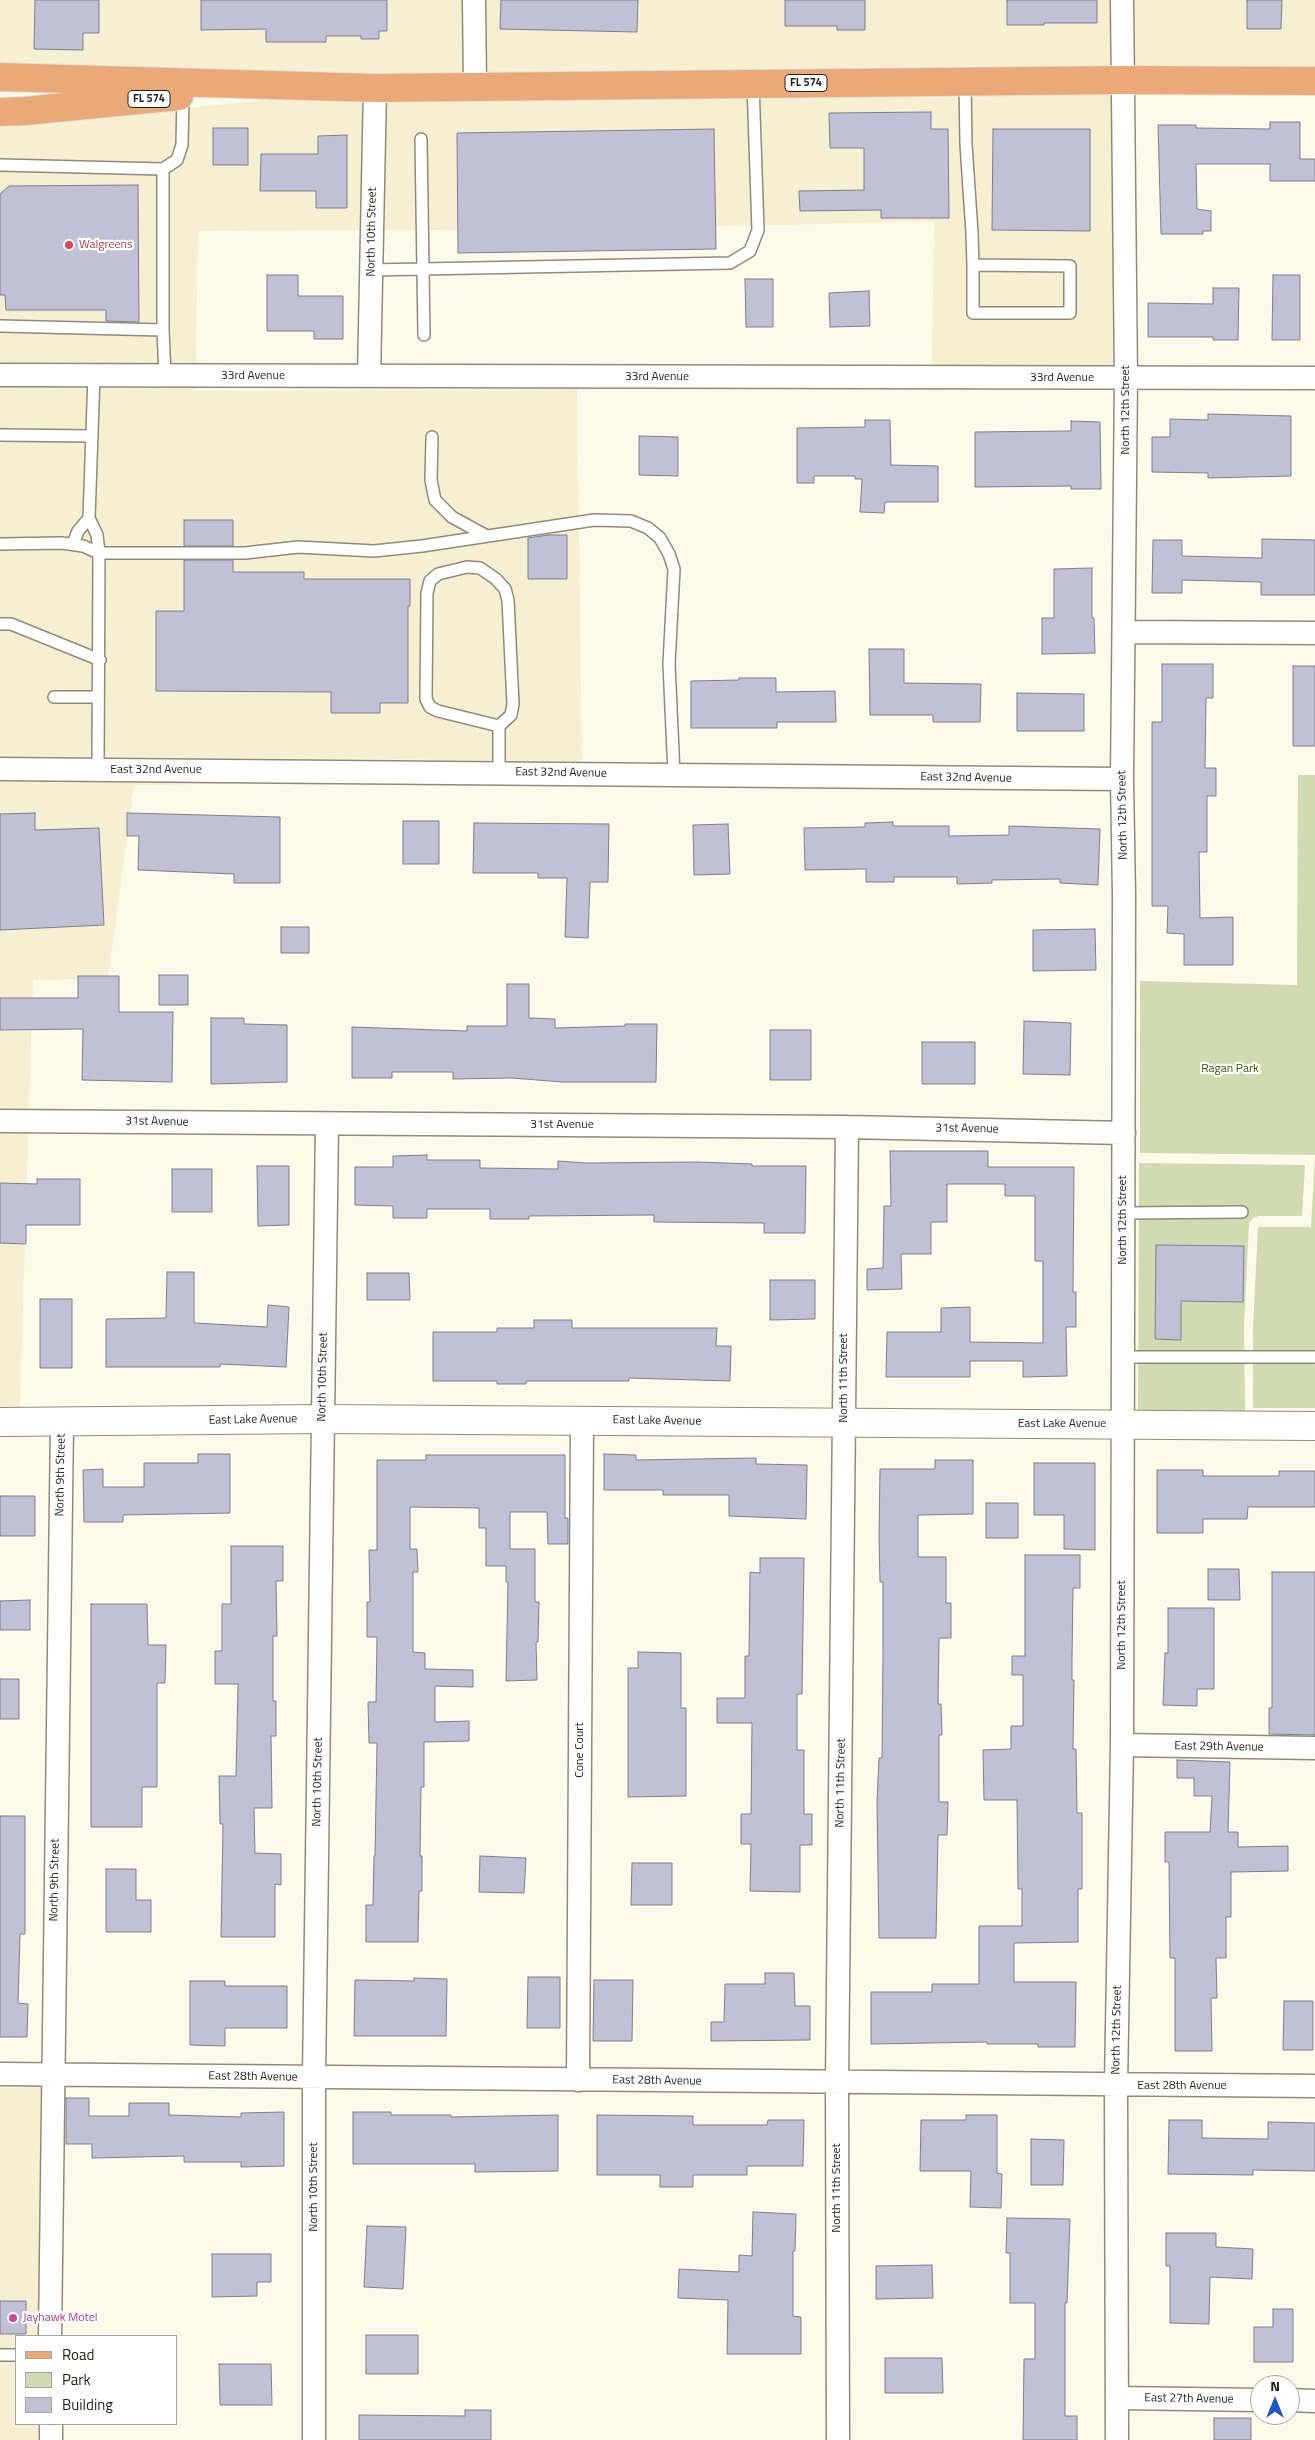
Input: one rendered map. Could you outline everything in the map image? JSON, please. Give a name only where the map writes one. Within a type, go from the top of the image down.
[{"type":"main road","name":"FL 574","points":[[0,77],[375,88],[965,81],[1315,81]]},
{"type":"main road","name":"FL 574","points":[[0,112],[298,85]]},
{"type":"street","points":[[474,0],[476,86]]},
{"type":"street","name":"North 12th Street","points":[[1117,2440],[1116,2086],[1122,1745],[1124,1132],[1122,780],[1125,632],[1126,378],[1122,0]]},
{"type":"street","name":"North 10th Street","points":[[369,376],[375,88]]},
{"type":"street","name":"33rd Avenue","points":[[0,375],[1315,378]]},
{"type":"street","points":[[1125,632],[1315,633]]},
{"type":"street","name":"East 32nd Avenue","points":[[0,769],[499,772],[1122,780]]},
{"type":"street","name":"31st Avenue","points":[[0,1121],[847,1127],[1124,1132]]},
{"type":"street","name":"North 10th Street","points":[[314,2440],[314,2077],[327,1124]]},
{"type":"street","name":"North 11th Street","points":[[838,2440],[837,2082],[847,1127]]},
{"type":"street","name":"East Lake Avenue","points":[[0,1422],[62,1423],[322,1419],[1315,1426]]},
{"type":"street","name":"Cone Court","points":[[578,2080],[582,1420]]},
{"type":"street","name":"North 9th Street","points":[[50,2335],[62,1423]]},
{"type":"street","name":"East 29th Avenue","points":[[1122,1745],[1315,1748]]},
{"type":"street","name":"East 28th Avenue","points":[[0,2074],[1116,2086],[1315,2086]]},
{"type":"street","name":"East 27th Avenue","points":[[1118,2398],[1250,2400]]},
{"type":"street","points":[[1300,2400],[1315,2401]]},
{"type":"street","points":[[51,2425],[52,2440]]},
{"type":"lane","points":[[965,81],[973,265],[973,313],[1070,313],[1070,266],[973,265]]},
{"type":"lane","points":[[371,270],[730,263],[750,251],[758,230],[753,84]]},
{"type":"lane","points":[[0,165],[163,169],[176,160],[182,145],[183,96]]},
{"type":"lane","points":[[421,139],[424,335]]},
{"type":"lane","points":[[163,169],[163,330],[165,376]]},
{"type":"lane","points":[[0,326],[163,330]]},
{"type":"lane","points":[[94,376],[89,518],[97,534],[99,553],[98,770]]},
{"type":"lane","points":[[0,435],[92,436]]},
{"type":"lane","points":[[432,437],[431,480],[435,500],[452,517],[486,535]]},
{"type":"lane","points":[[73,544],[78,531],[89,518]]},
{"type":"lane","points":[[0,544],[73,544],[99,553],[245,554],[298,547],[374,551],[613,519],[631,521],[648,528],[660,538],[669,554],[674,570],[669,664],[674,774]]},
{"type":"lane","points":[[499,726],[438,711],[430,707],[426,699],[427,594],[430,582],[438,574],[467,567],[480,568],[496,579],[504,589],[508,600],[513,704],[511,715],[499,726],[499,772]]},
{"type":"lane","points":[[0,624],[11,624],[100,660]]},
{"type":"lane","points":[[54,697],[98,697]]},
{"type":"lane","points":[[1123,1213],[1242,1212]]},
{"type":"lane","points":[[1122,1358],[1315,1357]]},
{"type":"lane","points":[[0,2355],[15,2355]]},
{"type":"shaded area","points":[[0,0],[463,0],[464,74],[375,76],[308,71],[0,65]]},
{"type":"shaded area","points":[[486,0],[1111,0],[1111,67],[487,73]]},
{"type":"shaded area","points":[[1134,0],[1315,0],[1315,68],[1133,67]]},
{"type":"shaded area","points":[[1111,93],[1115,365],[932,365],[934,221],[618,229],[383,230],[386,101]]},
{"type":"shaded area","points":[[298,97],[363,101],[361,230],[198,231],[196,363],[0,363],[0,124],[25,124]]},
{"type":"shaded area","points":[[0,388],[195,388],[195,391],[577,389],[582,761],[0,756]]},
{"type":"shaded area","points":[[0,782],[283,783],[134,785],[108,979],[33,980],[29,1109],[0,1108]]},
{"type":"shaded area","points":[[0,1134],[28,1134],[20,1410],[0,1409]]},
{"type":"shaded area","points":[[41,2087],[38,2335],[15,2335],[15,2425],[38,2425],[38,2440],[0,2440],[0,2088]]},
{"type":"green space","name":"Ragan Park","points":[[1298,775],[1315,775],[1315,1155],[1140,1153],[1140,981],[1297,985]]},
{"type":"green space","points":[[1315,1155],[1315,1408],[1253,1408],[1253,1327],[1258,1227],[1311,1227]]},
{"type":"green space","points":[[1139,1163],[1305,1165],[1302,1216],[1258,1216],[1249,1223],[1244,1327],[1245,1413],[1138,1412]]},
{"type":"building","points":[[35,0],[99,0],[99,33],[83,33],[83,50],[34,49]]},
{"type":"building","points":[[201,0],[387,0],[387,31],[379,31],[379,39],[361,39],[361,36],[326,36],[326,42],[266,42],[266,29],[201,30]]},
{"type":"building","points":[[501,0],[638,0],[637,32],[500,29]]},
{"type":"building","points":[[785,0],[865,0],[865,30],[837,30],[837,26],[785,26]]},
{"type":"building","points":[[1007,0],[1097,0],[1097,23],[1007,25]]},
{"type":"building","points":[[1247,0],[1282,0],[1281,29],[1247,29]]},
{"type":"building","points":[[931,112],[931,129],[948,129],[949,218],[881,218],[881,210],[800,211],[799,191],[864,190],[864,148],[830,148],[829,113]]},
{"type":"building","points":[[1270,122],[1300,122],[1300,159],[1315,159],[1315,181],[1270,181],[1270,164],[1196,164],[1197,209],[1211,211],[1211,231],[1203,231],[1203,234],[1161,234],[1158,125],[1196,125],[1196,128],[1270,129]]},
{"type":"building","points":[[213,128],[248,128],[248,165],[213,165]]},
{"type":"building","points":[[714,129],[716,249],[458,253],[457,133]]},
{"type":"building","points":[[993,129],[1090,129],[1090,231],[992,230]]},
{"type":"building","points":[[347,135],[347,208],[316,208],[316,191],[260,191],[261,154],[318,154],[318,136]]},
{"type":"building","name":"Walgreens","points":[[138,185],[139,322],[106,321],[106,310],[6,310],[5,295],[0,295],[0,194],[9,186]]},
{"type":"building","points":[[267,275],[298,275],[298,296],[343,296],[343,339],[314,339],[314,331],[267,331]]},
{"type":"building","points":[[1273,275],[1300,275],[1300,340],[1272,340]]},
{"type":"building","points":[[745,279],[773,279],[773,327],[746,327]]},
{"type":"building","points":[[1213,288],[1239,288],[1238,340],[1213,340],[1213,337],[1148,337],[1148,303],[1213,304]]},
{"type":"building","points":[[869,291],[870,326],[830,327],[829,293]]},
{"type":"building","points":[[1208,414],[1291,416],[1291,476],[1208,478],[1208,473],[1152,472],[1152,437],[1170,437],[1170,419],[1208,420]]},
{"type":"building","points":[[865,420],[890,420],[891,465],[938,466],[938,502],[885,502],[884,513],[860,512],[862,479],[855,479],[855,476],[814,476],[814,483],[797,483],[797,428],[865,427]]},
{"type":"building","points":[[1071,421],[1100,422],[1101,489],[1071,489],[1071,486],[975,487],[975,432],[1071,431]]},
{"type":"building","points":[[639,436],[678,437],[678,476],[639,475]]},
{"type":"building","points":[[184,520],[233,520],[233,546],[184,546]]},
{"type":"building","points":[[567,535],[567,579],[528,579],[528,538]]},
{"type":"building","points":[[1262,539],[1315,540],[1315,595],[1261,595],[1261,582],[1182,580],[1182,593],[1152,593],[1153,540],[1182,540],[1182,556],[1262,558]]},
{"type":"building","points":[[184,560],[233,560],[233,572],[304,572],[304,579],[410,579],[410,606],[408,606],[408,703],[380,703],[380,713],[331,713],[331,692],[156,691],[156,611],[184,611]]},
{"type":"building","points":[[1092,568],[1092,618],[1094,618],[1095,653],[1042,654],[1042,618],[1054,618],[1054,569]]},
{"type":"building","points":[[869,649],[904,649],[904,683],[981,684],[980,722],[933,722],[933,715],[870,715]]},
{"type":"building","points":[[1162,664],[1213,664],[1213,698],[1206,698],[1205,768],[1216,768],[1216,796],[1207,796],[1207,852],[1199,852],[1200,918],[1233,917],[1233,965],[1184,965],[1184,934],[1167,933],[1168,906],[1152,906],[1152,722],[1162,722]]},
{"type":"building","points":[[1293,666],[1315,666],[1315,746],[1293,746]]},
{"type":"building","points":[[739,678],[776,678],[776,692],[835,691],[836,722],[777,722],[777,728],[691,728],[691,681],[739,680]]},
{"type":"building","points":[[1017,693],[1084,694],[1084,731],[1017,731]]},
{"type":"building","points":[[35,813],[35,830],[99,828],[104,925],[0,930],[0,814]]},
{"type":"building","points":[[127,813],[280,817],[280,883],[234,883],[234,874],[138,870],[139,836],[127,836]]},
{"type":"building","points":[[403,821],[439,821],[439,864],[403,864]]},
{"type":"building","points":[[893,822],[893,826],[949,826],[949,836],[1009,835],[1009,826],[1100,829],[1098,885],[1060,883],[1060,879],[992,880],[992,883],[957,884],[957,877],[894,877],[894,882],[866,882],[866,869],[805,870],[804,828],[865,827],[865,823]]},
{"type":"building","points":[[474,823],[609,824],[608,882],[590,882],[588,938],[565,937],[567,878],[538,878],[538,873],[473,873]]},
{"type":"building","points":[[728,824],[730,874],[694,875],[693,825]]},
{"type":"building","points":[[281,927],[309,927],[309,953],[281,953]]},
{"type":"building","points":[[1095,929],[1096,970],[1033,971],[1033,930]]},
{"type":"building","points":[[159,975],[188,975],[188,1005],[159,1005]]},
{"type":"building","points":[[78,976],[119,976],[119,1012],[173,1012],[172,1082],[82,1080],[83,1029],[0,1030],[0,998],[78,998]]},
{"type":"building","points":[[507,984],[529,984],[529,1018],[555,1019],[555,1028],[657,1024],[656,1082],[562,1082],[512,1078],[453,1079],[453,1072],[392,1072],[392,1078],[352,1078],[352,1027],[467,1031],[467,1026],[507,1026]]},
{"type":"building","points":[[211,1018],[244,1018],[244,1024],[287,1025],[287,1082],[211,1084]]},
{"type":"building","points":[[1024,1021],[1071,1023],[1070,1075],[1023,1074]]},
{"type":"building","points":[[770,1030],[811,1030],[811,1080],[770,1080]]},
{"type":"building","points":[[922,1042],[975,1042],[975,1084],[922,1084]]},
{"type":"building","points":[[890,1151],[988,1151],[988,1167],[1074,1167],[1073,1292],[1076,1292],[1076,1327],[1066,1327],[1067,1376],[1023,1377],[1023,1361],[970,1361],[970,1377],[886,1377],[887,1332],[941,1332],[941,1308],[970,1307],[970,1342],[1043,1343],[1043,1261],[1035,1261],[1035,1196],[1005,1196],[1005,1184],[947,1184],[947,1222],[931,1222],[931,1254],[901,1254],[902,1289],[867,1290],[867,1269],[883,1268],[884,1206],[891,1206]]},
{"type":"building","points":[[427,1155],[427,1160],[480,1160],[480,1168],[558,1169],[558,1161],[586,1163],[697,1162],[752,1164],[752,1166],[806,1166],[805,1233],[764,1233],[764,1223],[654,1222],[654,1215],[529,1216],[529,1219],[490,1219],[490,1209],[427,1209],[427,1218],[393,1218],[393,1206],[355,1205],[355,1167],[393,1167],[393,1156]]},
{"type":"building","points":[[257,1166],[289,1166],[289,1225],[258,1226]]},
{"type":"building","points":[[172,1169],[212,1169],[212,1212],[172,1212]]},
{"type":"building","points":[[37,1179],[80,1179],[80,1225],[26,1225],[26,1244],[0,1243],[0,1183],[37,1184]]},
{"type":"building","points":[[1156,1245],[1244,1246],[1243,1302],[1181,1301],[1181,1340],[1155,1339]]},
{"type":"building","points":[[167,1272],[194,1272],[194,1323],[267,1327],[268,1305],[289,1307],[286,1367],[220,1364],[220,1367],[106,1367],[106,1319],[166,1318]]},
{"type":"building","points":[[367,1273],[409,1273],[410,1300],[367,1300]]},
{"type":"building","points":[[770,1280],[815,1280],[815,1319],[770,1320]]},
{"type":"building","points":[[40,1299],[72,1299],[72,1368],[40,1368]]},
{"type":"building","points":[[534,1320],[572,1320],[572,1328],[717,1328],[716,1346],[731,1346],[730,1381],[629,1378],[629,1381],[526,1381],[526,1384],[497,1384],[497,1381],[433,1381],[433,1332],[497,1332],[497,1328],[534,1328]]},
{"type":"building","points":[[198,1454],[230,1454],[230,1513],[123,1515],[123,1522],[84,1522],[83,1470],[103,1469],[103,1487],[144,1487],[144,1463],[198,1463]]},
{"type":"building","points":[[604,1454],[636,1455],[636,1460],[756,1458],[756,1464],[807,1465],[806,1519],[729,1516],[729,1495],[663,1495],[663,1490],[604,1490]]},
{"type":"building","points":[[426,1455],[565,1455],[565,1518],[568,1518],[568,1544],[548,1544],[547,1512],[510,1512],[510,1549],[535,1549],[535,1602],[539,1602],[538,1642],[536,1642],[537,1680],[506,1681],[508,1582],[506,1582],[506,1566],[486,1566],[486,1528],[479,1528],[479,1508],[410,1507],[410,1549],[417,1549],[418,1572],[413,1572],[413,1652],[425,1653],[425,1669],[473,1670],[473,1687],[435,1686],[435,1722],[469,1721],[469,1741],[424,1742],[424,1787],[421,1787],[420,1856],[422,1856],[422,1891],[419,1891],[418,1942],[366,1942],[366,1905],[373,1905],[375,1856],[377,1743],[369,1743],[368,1702],[376,1702],[377,1637],[367,1637],[367,1602],[370,1602],[369,1550],[377,1550],[377,1460],[426,1460]]},
{"type":"building","points":[[935,1460],[973,1460],[973,1514],[918,1515],[918,1557],[946,1557],[946,1603],[951,1603],[951,1638],[939,1638],[938,1704],[941,1704],[942,1735],[939,1735],[939,1802],[948,1802],[947,1835],[938,1835],[936,1938],[879,1938],[877,1802],[879,1758],[882,1758],[883,1652],[883,1582],[880,1582],[879,1538],[880,1469],[935,1469]]},
{"type":"building","points":[[1034,1463],[1095,1463],[1095,1550],[1064,1549],[1064,1515],[1034,1515]]},
{"type":"building","points":[[1157,1470],[1203,1470],[1203,1476],[1279,1476],[1279,1471],[1315,1471],[1315,1507],[1248,1507],[1247,1519],[1203,1519],[1203,1533],[1157,1533]]},
{"type":"building","points":[[0,1496],[35,1496],[35,1536],[0,1536]]},
{"type":"building","points":[[986,1503],[1018,1503],[1018,1538],[986,1538]]},
{"type":"building","points":[[231,1546],[283,1546],[283,1581],[276,1581],[277,1636],[273,1636],[273,1701],[276,1701],[276,1736],[271,1736],[272,1808],[254,1808],[255,1853],[281,1854],[281,1885],[275,1884],[275,1937],[221,1937],[223,1824],[220,1824],[219,1776],[236,1776],[238,1684],[215,1684],[215,1651],[222,1651],[222,1604],[231,1604]]},
{"type":"building","points":[[1025,1555],[1080,1555],[1080,1588],[1073,1588],[1072,1659],[1072,1680],[1074,1680],[1073,1749],[1076,1749],[1077,1813],[1082,1813],[1082,1889],[1078,1889],[1078,1942],[1014,1943],[1014,1982],[1076,1982],[1075,2047],[1038,2047],[1038,2044],[987,2044],[987,2042],[871,2044],[871,1992],[932,1992],[932,1984],[979,1984],[979,1926],[1022,1926],[1022,1889],[1018,1889],[1017,1800],[984,1800],[983,1750],[1011,1749],[1011,1726],[1023,1726],[1023,1675],[1012,1675],[1012,1656],[1025,1656]]},
{"type":"building","points":[[760,1558],[804,1558],[802,1694],[797,1694],[797,1750],[804,1750],[804,1814],[812,1814],[812,1845],[800,1845],[800,1892],[750,1891],[751,1844],[741,1844],[741,1814],[751,1814],[752,1723],[717,1723],[717,1698],[745,1698],[745,1656],[749,1656],[750,1572],[760,1573]]},
{"type":"building","points":[[1208,1569],[1239,1569],[1240,1600],[1208,1600]]},
{"type":"building","points":[[1272,1572],[1315,1572],[1315,1735],[1269,1734],[1269,1708],[1272,1708]]},
{"type":"building","points":[[30,1600],[30,1630],[0,1630],[0,1601]]},
{"type":"building","points":[[91,1604],[147,1604],[148,1645],[166,1645],[165,1683],[157,1683],[157,1787],[142,1787],[142,1827],[91,1827]]},
{"type":"building","points":[[1168,1608],[1214,1608],[1214,1689],[1197,1689],[1197,1706],[1163,1705],[1165,1653],[1168,1653]]},
{"type":"building","points":[[638,1652],[681,1653],[681,1708],[686,1708],[686,1796],[628,1797],[628,1668],[638,1668]]},
{"type":"building","points":[[0,1679],[19,1679],[19,1719],[0,1719]]},
{"type":"building","points":[[1177,1760],[1230,1762],[1228,1832],[1238,1832],[1238,1847],[1288,1846],[1288,1871],[1231,1872],[1231,1917],[1226,1917],[1226,1958],[1216,1958],[1217,1998],[1211,1998],[1212,2051],[1175,2051],[1175,1958],[1170,1958],[1169,1862],[1165,1862],[1165,1832],[1210,1832],[1212,1796],[1194,1796],[1194,1778],[1177,1778]]},
{"type":"building","points":[[0,1816],[25,1816],[25,1934],[20,1934],[18,2003],[28,2004],[27,2037],[0,2037]]},
{"type":"building","points":[[480,1856],[526,1858],[524,1893],[479,1892]]},
{"type":"building","points":[[632,1863],[672,1863],[672,1905],[631,1905]]},
{"type":"building","points":[[106,1869],[136,1869],[136,1900],[151,1900],[151,1932],[106,1932]]},
{"type":"building","points":[[765,1973],[794,1973],[795,2006],[810,2006],[810,2040],[711,2041],[711,2022],[724,2022],[725,1984],[765,1984]]},
{"type":"building","points":[[528,1977],[560,1977],[560,2028],[527,2028]]},
{"type":"building","points":[[414,1978],[447,1979],[446,2036],[354,2036],[355,1980],[414,1981]]},
{"type":"building","points":[[594,1980],[633,1980],[632,2041],[593,2041]]},
{"type":"building","points":[[190,1981],[225,1981],[225,1986],[287,1986],[287,2028],[225,2028],[225,2046],[190,2045]]},
{"type":"building","points":[[1284,2001],[1313,2001],[1313,2050],[1283,2050]]},
{"type":"building","points":[[66,2098],[89,2098],[89,2116],[129,2116],[129,2103],[169,2103],[169,2115],[241,2117],[241,2113],[284,2112],[284,2166],[241,2167],[241,2162],[184,2162],[184,2156],[92,2158],[92,2144],[66,2144]]},
{"type":"building","points":[[353,2112],[391,2112],[391,2115],[451,2115],[451,2117],[558,2115],[558,2171],[475,2172],[475,2164],[353,2164]]},
{"type":"building","points":[[597,2115],[693,2116],[693,2125],[767,2125],[768,2120],[804,2120],[803,2166],[747,2166],[747,2175],[693,2175],[693,2187],[660,2187],[660,2175],[597,2175]]},
{"type":"building","points":[[966,2115],[997,2115],[997,2173],[1002,2174],[1001,2208],[970,2207],[971,2171],[920,2171],[921,2120],[966,2120]]},
{"type":"building","points":[[1169,2120],[1202,2120],[1202,2138],[1268,2139],[1268,2122],[1315,2123],[1315,2171],[1253,2170],[1253,2175],[1168,2174]]},
{"type":"building","points":[[1031,2139],[1064,2140],[1063,2185],[1031,2185]]},
{"type":"building","points":[[753,2212],[796,2214],[795,2251],[793,2251],[793,2316],[801,2317],[801,2354],[727,2354],[728,2300],[678,2298],[679,2269],[739,2272],[739,2255],[752,2256]]},
{"type":"building","points":[[1007,2218],[1070,2219],[1067,2303],[1065,2303],[1065,2416],[1077,2416],[1077,2440],[1023,2440],[1024,2359],[1035,2359],[1035,2303],[1010,2303],[1010,2253],[1006,2253]]},
{"type":"building","points":[[367,2226],[406,2227],[403,2289],[364,2287]]},
{"type":"building","points":[[1166,2233],[1216,2233],[1216,2247],[1253,2249],[1252,2279],[1210,2277],[1209,2324],[1170,2323],[1170,2266],[1166,2266]]},
{"type":"building","points":[[212,2254],[271,2254],[271,2282],[257,2282],[257,2296],[212,2297]]},
{"type":"building","points":[[932,2265],[933,2298],[876,2299],[876,2266]]},
{"type":"building","name":"Jayhawk Motel","points":[[0,2301],[26,2301],[26,2334],[0,2334]]},
{"type":"building","points":[[1273,2309],[1293,2309],[1293,2362],[1254,2362],[1254,2327],[1273,2327]]},
{"type":"building","points":[[366,2335],[418,2335],[418,2374],[366,2374]]},
{"type":"building","points":[[885,2358],[942,2358],[943,2393],[885,2393]]},
{"type":"building","points":[[219,2364],[271,2364],[272,2405],[220,2405]]},
{"type":"building","points":[[465,2410],[491,2410],[491,2440],[359,2440],[359,2415],[465,2416]]},
{"type":"building","points":[[1214,2418],[1250,2418],[1251,2440],[1214,2440]]},
{"type":"place","name":"Walgreens","points":[[69,245]]},
{"type":"place","name":"Jayhawk Motel","points":[[13,2318]]}]
